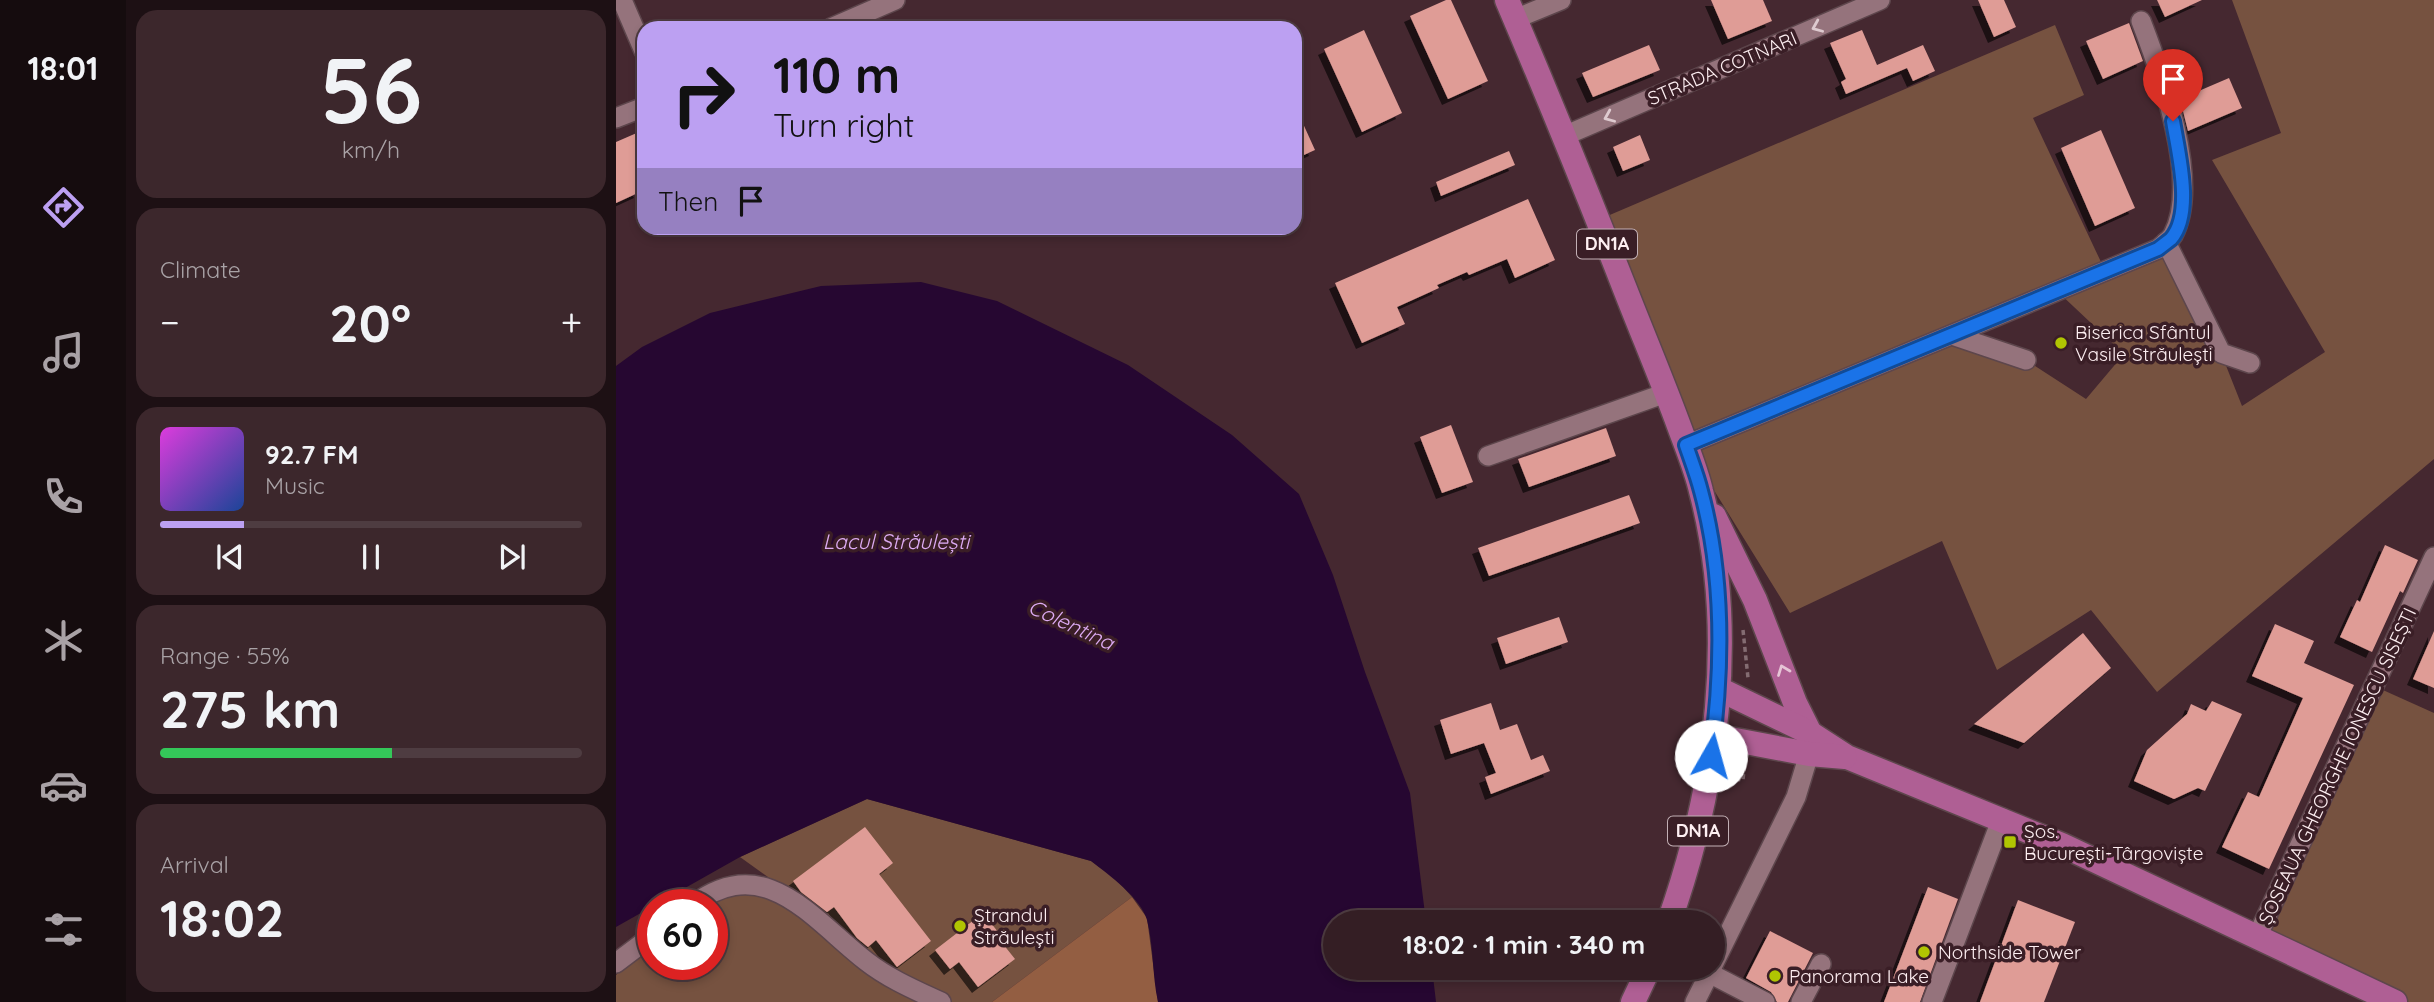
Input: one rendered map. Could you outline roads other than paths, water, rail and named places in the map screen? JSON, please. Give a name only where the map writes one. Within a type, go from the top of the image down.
[{"type":"main road","name":"DN1A","points":[[1511,9],[1686,445],[1701,491],[1710,537],[1719,611],[1718,689],[1714,736],[1709,776],[1693,847],[1673,910]]},
{"type":"main road","points":[[1701,491],[1755,600],[1809,744]]},
{"type":"main road","name":"ȘOSEAUA GHEORGHE IONESCU SISEȘTI","points":[[1718,689],[1750,705],[1809,744],[2002,818],[2395,1002]]},
{"type":"main road","name":"ȘOSEAUA GHEORGHE IONESCU SISEȘTI","points":[[1714,736],[1747,742],[1809,744]]},
{"type":"main road","points":[[1633,1002],[1643,980]]},
{"type":"street","points":[[622,0],[637,35]]},
{"type":"street","points":[[847,21],[895,0]]},
{"type":"street","points":[[1511,9],[1561,0]]},
{"type":"street","name":"STRADA COTNARI","points":[[1564,136],[1880,0]]},
{"type":"street","points":[[1686,445],[2158,249],[2172,237],[2183,197],[2182,172],[2162,78],[2141,21]]},
{"type":"street","points":[[616,118],[637,110]]},
{"type":"street","points":[[2166,242],[2221,353],[2250,363]]},
{"type":"street","points":[[1952,335],[2026,360]]},
{"type":"street","points":[[1488,456],[1666,393]]},
{"type":"street","name":"ȘOSEAUA GHEORGHE IONESCU SISEȘTI","points":[[2257,937],[2434,558]]},
{"type":"street","points":[[1725,941],[1796,797],[1809,744]]},
{"type":"street","points":[[1932,1002],[2002,818]]},
{"type":"street","points":[[723,889],[736,885],[752,886],[786,894],[880,971],[941,1002]]},
{"type":"street","points":[[616,963],[637,947]]},
{"type":"street","points":[[1801,1002],[1821,964]]},
{"type":"street","points":[[1725,978],[1765,1002]]},
{"type":"street","points":[[1695,1002],[1706,980]]},
{"type":"water","name":"Lacul Străulești","points":[[921,282],[997,301],[1128,365],[1232,435],[1299,494],[1333,575],[1365,672],[1410,793],[1425,910],[1323,910],[1323,980],[1433,980],[1436,1002],[1158,1002],[1149,930],[1144,912],[1124,888],[1091,861],[867,799],[740,857],[683,889],[637,889],[637,915],[616,927],[616,366],[642,347],[710,313],[821,286]]},
{"type":"place","name":"Biserica Sfântul Vasile Străulești","points":[[2061,343]]},
{"type":"place","name":"Șos. București-Târgoviște","points":[[2010,842]]},
{"type":"place","name":"Ștrandul Străulești","points":[[960,926]]},
{"type":"place","name":"Northside Tower","points":[[1924,952]]},
{"type":"place","name":"Panorama Lake","points":[[1775,976]]},
{"type":"water label","name":"Colentina","points":[[1071,625]]}]
